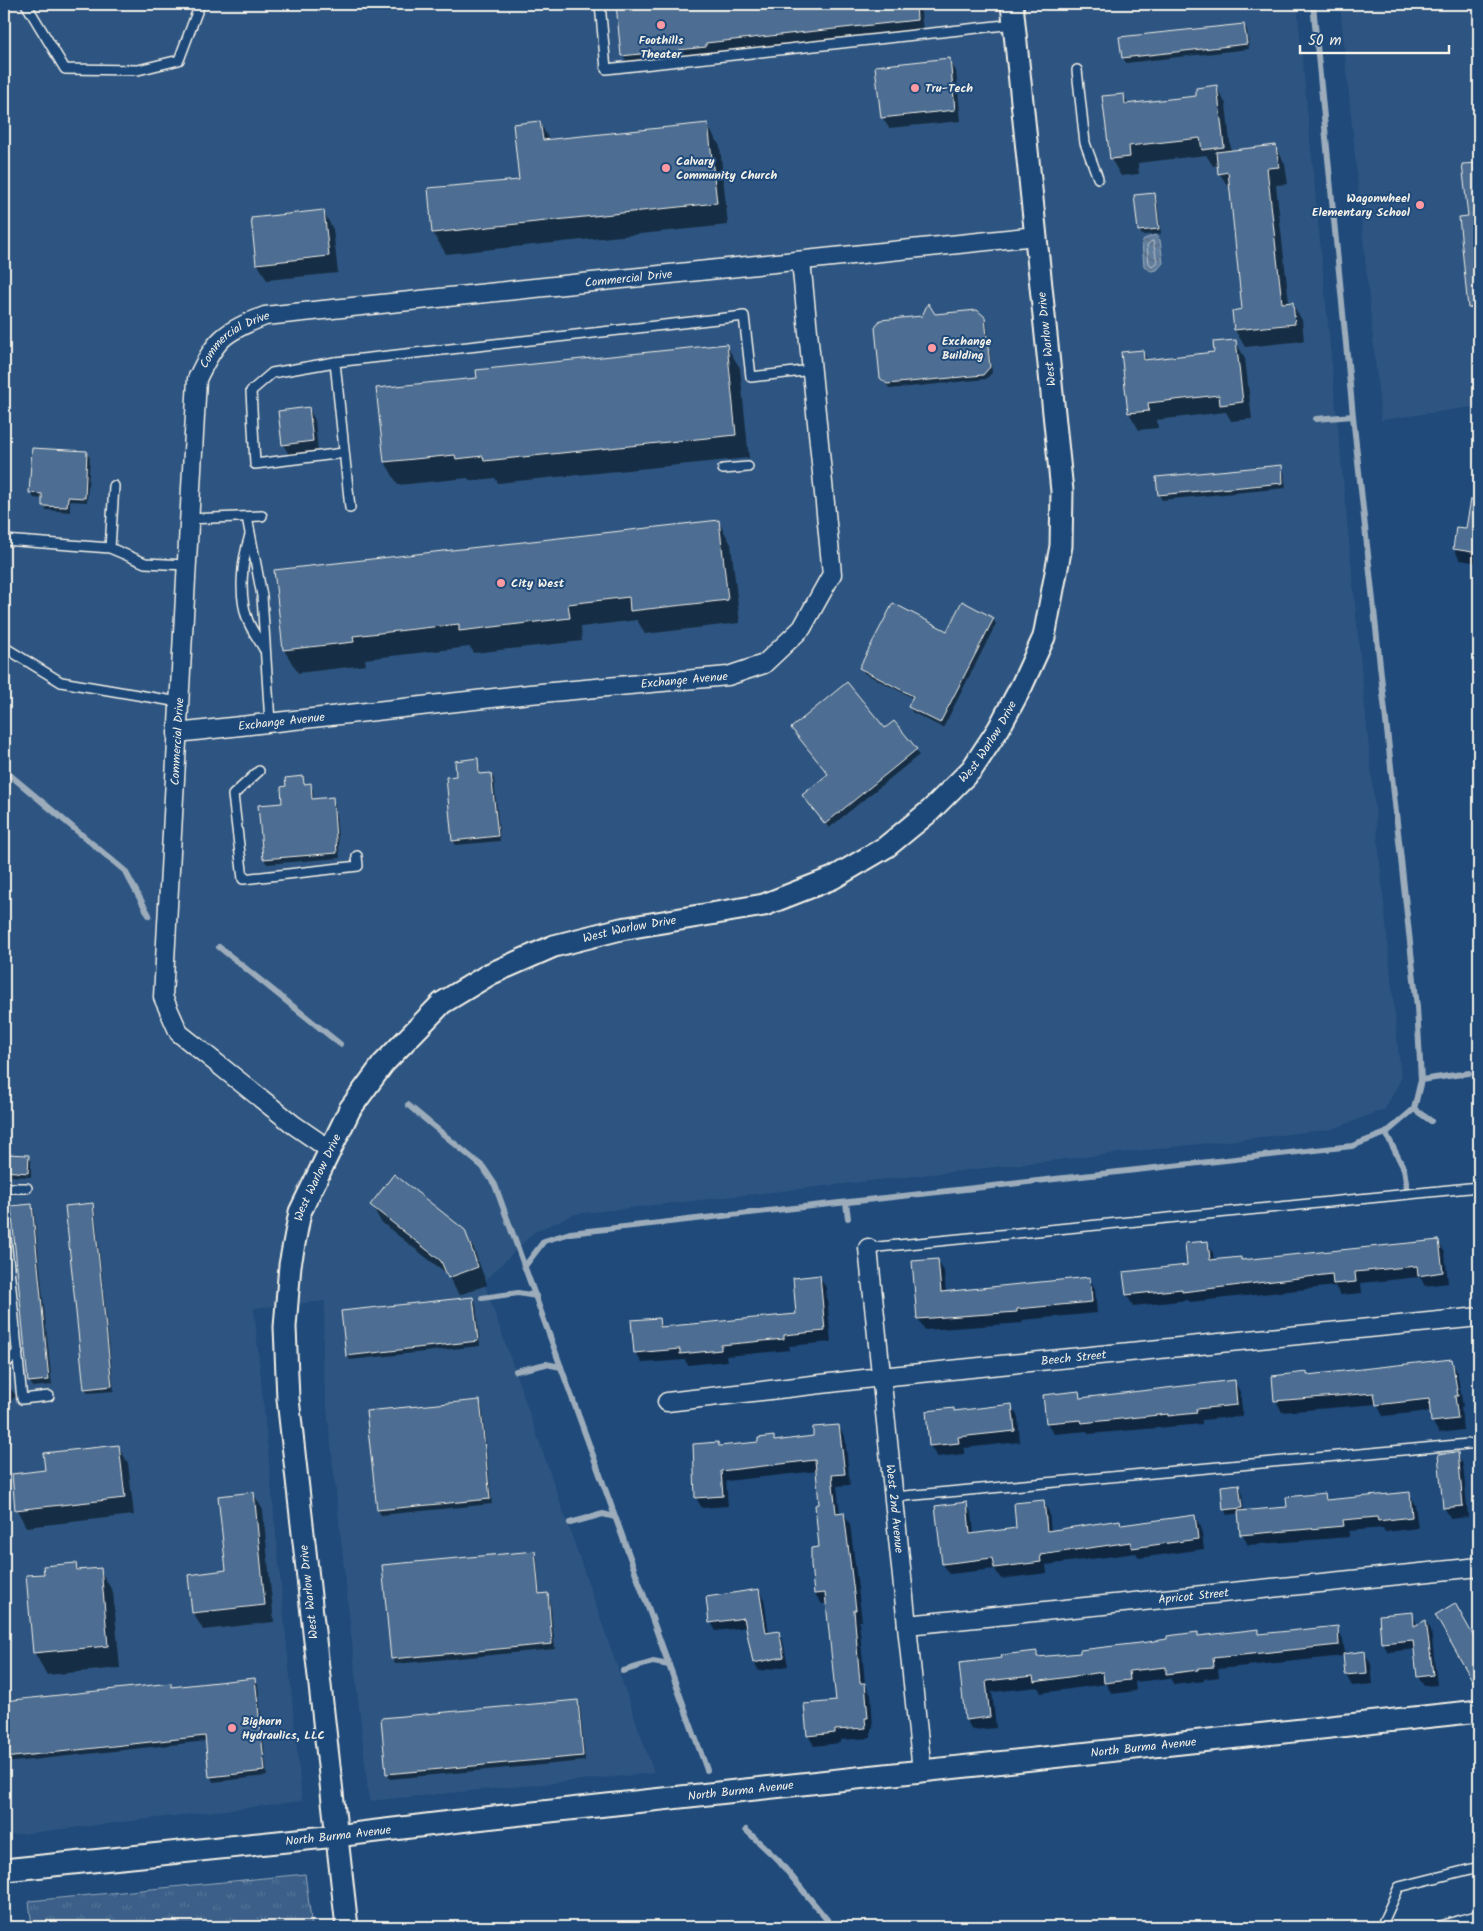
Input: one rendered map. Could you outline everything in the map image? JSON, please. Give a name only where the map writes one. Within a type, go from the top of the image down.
[{"type":"street","name":"West Warlow Drive","points":[[348,1927],[336,1836],[288,1399],[285,1327],[290,1265],[300,1212],[350,1109],[383,1064],[442,1003],[490,974],[554,946],[621,929],[764,905],[833,878],[886,847],[930,812],[972,769],[1000,728],[1044,637],[1061,546],[1062,491],[1013,14]]},
{"type":"street","name":"Commercial Drive","points":[[329,1149],[294,1125],[178,1033],[163,997],[197,379],[212,348],[236,327],[265,316],[1036,236]]},
{"type":"street","name":"Exchange Avenue","points":[[177,733],[530,694],[728,676],[764,664],[802,628],[832,574],[801,261]]},
{"type":"street","name":"West 2nd Avenue","points":[[868,1248],[922,1771]]},
{"type":"street","name":"Beech Street","points":[[667,1402],[881,1376],[1479,1317]]},
{"type":"street","name":"Apricot Street","points":[[907,1625],[1479,1567]]},
{"type":"street","name":"North Burma Avenue","points":[[4,1870],[336,1836],[476,1819],[1479,1711]]},
{"type":"lane","points":[[26,4],[65,69],[138,70],[179,60],[200,4]]},
{"type":"lane","points":[[600,4],[606,68],[1013,14]]},
{"type":"lane","points":[[1078,70],[1086,142],[1098,178]]},
{"type":"lane","points":[[344,453],[255,464],[251,391],[272,373],[335,362],[744,316],[751,377],[812,370]]},
{"type":"lane","points":[[335,362],[350,508]]},
{"type":"lane","points":[[723,470],[748,467]]},
{"type":"lane","points":[[110,548],[114,486]]},
{"type":"lane","points":[[188,520],[262,516]]},
{"type":"lane","points":[[247,517],[262,596],[270,723]]},
{"type":"lane","points":[[250,534],[245,552],[243,585],[248,620],[265,652]]},
{"type":"lane","points":[[4,540],[110,548],[145,563],[186,566]]},
{"type":"lane","points":[[4,647],[61,682],[179,702]]},
{"type":"lane","points":[[259,771],[233,795],[243,879],[358,866],[357,856]]},
{"type":"lane","points":[[868,1248],[1479,1187]]},
{"type":"lane","points":[[4,1188],[27,1188]]},
{"type":"lane","points":[[4,1218],[5,1250],[12,1298],[22,1399],[49,1396]]},
{"type":"lane","points":[[4,1306],[12,1298]]},
{"type":"lane","points":[[4,1364],[18,1352]]},
{"type":"lane","points":[[894,1498],[1479,1443]]},
{"type":"lane","points":[[1381,1927],[1399,1887],[1479,1867]]},
{"type":"lane","points":[[1436,1927],[1479,1915]]},
{"type":"shaded area","points":[[4,4],[1297,4],[1401,1079],[1385,1109],[1333,1129],[575,1214],[534,1232],[484,1282],[654,1773],[369,1801],[322,1362],[325,1301],[254,1308],[302,1801],[4,1836]]},
{"type":"shaded area","name":"Wagonwheel Elementary School","points":[[1340,4],[1479,4],[1479,406],[1381,420]]},
{"type":"green space","points":[[305,1874],[312,1927],[32,1927],[29,1901]]},
{"type":"water","points":[[1155,235],[1160,240],[1163,263],[1157,270],[1151,271],[1144,266],[1142,243],[1144,239]]},
{"type":"building","points":[[616,4],[916,4],[917,20],[706,43],[706,47],[678,50],[679,55],[650,58],[650,53],[621,56]]},
{"type":"building","points":[[1244,24],[1247,44],[1122,58],[1119,37]]},
{"type":"building","name":"Tru-Tech","points":[[950,58],[955,110],[881,118],[875,66]]},
{"type":"building","points":[[1217,85],[1224,147],[1202,150],[1200,138],[1129,146],[1130,157],[1110,159],[1102,96],[1124,94],[1125,104],[1196,96],[1196,88]]},
{"type":"building","points":[[540,121],[543,140],[708,123],[717,203],[432,233],[428,188],[519,180],[513,124]]},
{"type":"building","points":[[1276,145],[1279,167],[1267,168],[1282,303],[1293,302],[1295,324],[1234,330],[1232,311],[1242,309],[1228,172],[1218,174],[1216,152]]},
{"type":"building","points":[[1479,163],[1479,307],[1468,308],[1459,217],[1468,216],[1462,164]]},
{"type":"building","points":[[1155,193],[1159,229],[1138,231],[1134,195]]},
{"type":"building","points":[[324,210],[329,256],[256,264],[251,218]]},
{"type":"building","name":"Exchange Building","points":[[928,303],[935,314],[977,310],[985,317],[990,367],[983,375],[887,384],[880,378],[875,328],[880,320],[922,316]]},
{"type":"building","points":[[1236,340],[1243,402],[1220,405],[1219,395],[1148,403],[1149,411],[1128,413],[1121,352],[1143,350],[1144,360],[1214,352],[1213,342]]},
{"type":"building","points":[[727,344],[736,435],[484,461],[483,456],[456,459],[455,455],[384,462],[376,388],[477,378],[476,370]]},
{"type":"building","points":[[309,407],[313,441],[282,445],[278,411]]},
{"type":"building","points":[[32,448],[87,451],[85,498],[68,497],[67,507],[42,506],[42,494],[29,493]]},
{"type":"building","points":[[1282,465],[1283,483],[1158,495],[1156,477]]},
{"type":"building","points":[[1471,499],[1479,499],[1479,553],[1453,549],[1456,527],[1466,528]]},
{"type":"building","name":"City West","points":[[719,520],[728,600],[630,611],[629,597],[568,604],[570,618],[459,631],[459,624],[353,636],[354,642],[283,650],[274,570]]},
{"type":"building","points":[[962,601],[994,618],[940,723],[908,707],[913,696],[859,668],[893,603],[947,631]]},
{"type":"building","points":[[847,682],[885,728],[894,721],[917,749],[825,824],[802,795],[828,774],[791,728]]},
{"type":"building","points":[[478,758],[479,774],[491,773],[498,836],[452,841],[446,777],[456,776],[455,761]]},
{"type":"building","points":[[303,776],[304,784],[311,783],[312,799],[333,797],[337,853],[263,859],[258,805],[282,803],[281,787],[286,786],[285,778]]},
{"type":"building","points":[[4,1154],[29,1155],[28,1173],[4,1171]]},
{"type":"building","points":[[394,1174],[465,1230],[478,1267],[448,1278],[441,1261],[370,1205]]},
{"type":"building","points":[[93,1203],[112,1386],[84,1389],[65,1206]]},
{"type":"building","points":[[32,1204],[49,1380],[28,1382],[11,1206]]},
{"type":"building","points":[[1439,1240],[1443,1272],[1418,1276],[1417,1266],[1355,1272],[1356,1282],[1333,1284],[1332,1274],[1182,1292],[1182,1289],[1126,1295],[1123,1272],[1187,1265],[1185,1243],[1208,1241],[1210,1260],[1241,1257],[1241,1260]]},
{"type":"building","points":[[938,1259],[941,1292],[1090,1277],[1092,1302],[1017,1309],[1017,1312],[917,1319],[912,1261]]},
{"type":"building","points":[[820,1275],[825,1331],[784,1335],[784,1339],[721,1345],[721,1350],[680,1354],[680,1349],[634,1353],[631,1320],[659,1318],[660,1327],[796,1314],[793,1278]]},
{"type":"building","points":[[473,1297],[478,1341],[346,1356],[341,1311]]},
{"type":"building","points":[[1452,1359],[1458,1396],[1455,1396],[1458,1419],[1431,1422],[1429,1399],[1376,1405],[1374,1393],[1274,1401],[1272,1376],[1307,1372],[1307,1375]]},
{"type":"building","points":[[1235,1380],[1237,1405],[1196,1409],[1197,1413],[1168,1416],[1168,1414],[1082,1423],[1081,1420],[1046,1423],[1043,1395],[1079,1391],[1080,1398]]},
{"type":"building","points":[[480,1400],[490,1499],[377,1510],[366,1411]]},
{"type":"building","points":[[1012,1404],[1015,1431],[958,1437],[959,1443],[929,1446],[926,1411],[954,1408],[954,1411]]},
{"type":"building","points":[[839,1425],[845,1474],[832,1475],[836,1513],[844,1512],[856,1610],[854,1610],[860,1683],[865,1683],[868,1718],[865,1718],[866,1728],[835,1730],[835,1733],[807,1736],[804,1704],[836,1701],[825,1593],[814,1594],[811,1565],[811,1548],[819,1547],[815,1505],[819,1504],[815,1460],[721,1471],[723,1496],[695,1498],[693,1444],[718,1442],[719,1446],[758,1442],[758,1438],[774,1436],[774,1441],[813,1436],[813,1427]]},
{"type":"building","points":[[119,1445],[125,1498],[15,1510],[12,1474],[45,1470],[43,1453]]},
{"type":"building","points":[[1458,1452],[1463,1506],[1443,1508],[1438,1454]]},
{"type":"building","points":[[1239,1484],[1242,1508],[1223,1510],[1221,1486]]},
{"type":"building","points":[[254,1492],[265,1605],[192,1613],[188,1575],[226,1570],[218,1496]]},
{"type":"building","points":[[1410,1492],[1412,1517],[1378,1521],[1377,1517],[1343,1520],[1344,1526],[1240,1535],[1238,1511],[1287,1507],[1286,1497],[1325,1493],[1326,1500]]},
{"type":"building","points":[[1044,1500],[1047,1531],[1120,1520],[1121,1525],[1195,1515],[1198,1539],[1132,1548],[1131,1542],[1040,1555],[1041,1562],[994,1568],[992,1558],[942,1564],[935,1506],[967,1502],[970,1534],[1016,1528],[1014,1503]]},
{"type":"building","points":[[535,1551],[539,1594],[548,1593],[552,1644],[391,1659],[382,1565]]},
{"type":"building","points":[[76,1563],[77,1570],[101,1568],[108,1646],[33,1653],[26,1575],[44,1574],[43,1566]]},
{"type":"building","points":[[759,1589],[766,1633],[779,1631],[784,1657],[753,1663],[744,1618],[709,1623],[706,1597]]},
{"type":"building","points":[[1455,1603],[1479,1646],[1479,1692],[1435,1615]]},
{"type":"building","points":[[1413,1612],[1414,1626],[1426,1620],[1433,1675],[1417,1677],[1413,1640],[1381,1643],[1379,1615]]},
{"type":"building","points":[[1338,1626],[1339,1645],[1213,1658],[1214,1667],[1198,1668],[1198,1670],[1166,1674],[1166,1667],[1129,1671],[1130,1680],[1104,1683],[1103,1672],[1034,1682],[1033,1676],[986,1681],[990,1717],[965,1720],[959,1663],[1002,1658],[1001,1655],[1037,1651],[1037,1657],[1080,1653],[1080,1650],[1148,1642],[1167,1639],[1167,1636],[1198,1632],[1198,1636],[1259,1629],[1259,1634]]},
{"type":"building","points":[[1365,1651],[1367,1673],[1345,1675],[1343,1654]]},
{"type":"building","points":[[255,1678],[265,1771],[209,1777],[205,1736],[4,1758],[4,1701],[171,1683],[171,1687]]},
{"type":"building","points":[[578,1700],[583,1756],[386,1774],[381,1718]]},
{"type":"waterway","points":[[525,1266],[544,1241],[570,1233],[1352,1146],[1386,1133],[1414,1109],[1421,1080],[1417,1007],[1353,416],[1313,4]]},
{"type":"waterway","points":[[1316,419],[1353,416]]},
{"type":"waterway","points":[[4,770],[125,871],[149,915]]},
{"type":"waterway","points":[[219,947],[340,1044]]},
{"type":"waterway","points":[[1421,1080],[1469,1073]]},
{"type":"waterway","points":[[408,1105],[483,1167],[495,1185],[707,1770]]},
{"type":"waterway","points":[[1414,1109],[1431,1121]]},
{"type":"waterway","points":[[1386,1133],[1404,1169],[1407,1189]]},
{"type":"waterway","points":[[846,1203],[848,1218]]},
{"type":"waterway","points":[[482,1298],[518,1293],[536,1296]]},
{"type":"waterway","points":[[516,1371],[546,1364],[561,1367]]},
{"type":"waterway","points":[[570,1523],[603,1514],[615,1517]]},
{"type":"waterway","points":[[623,1671],[653,1662],[669,1665]]},
{"type":"waterway","points":[[746,1830],[778,1860],[833,1927]]},
{"type":"place","name":"Foothills Theater","points":[[661,25]]},
{"type":"place","name":"Tru-Tech","points":[[915,88]]},
{"type":"place","name":"Calvary Community Church","points":[[666,168]]},
{"type":"place","name":"Wagonwheel Elementary School","points":[[1420,205]]},
{"type":"place","name":"Exchange Building","points":[[932,348]]},
{"type":"place","name":"City West","points":[[501,583]]},
{"type":"place","name":"Bighorn Hydraulics, LLC","points":[[232,1728]]}]
